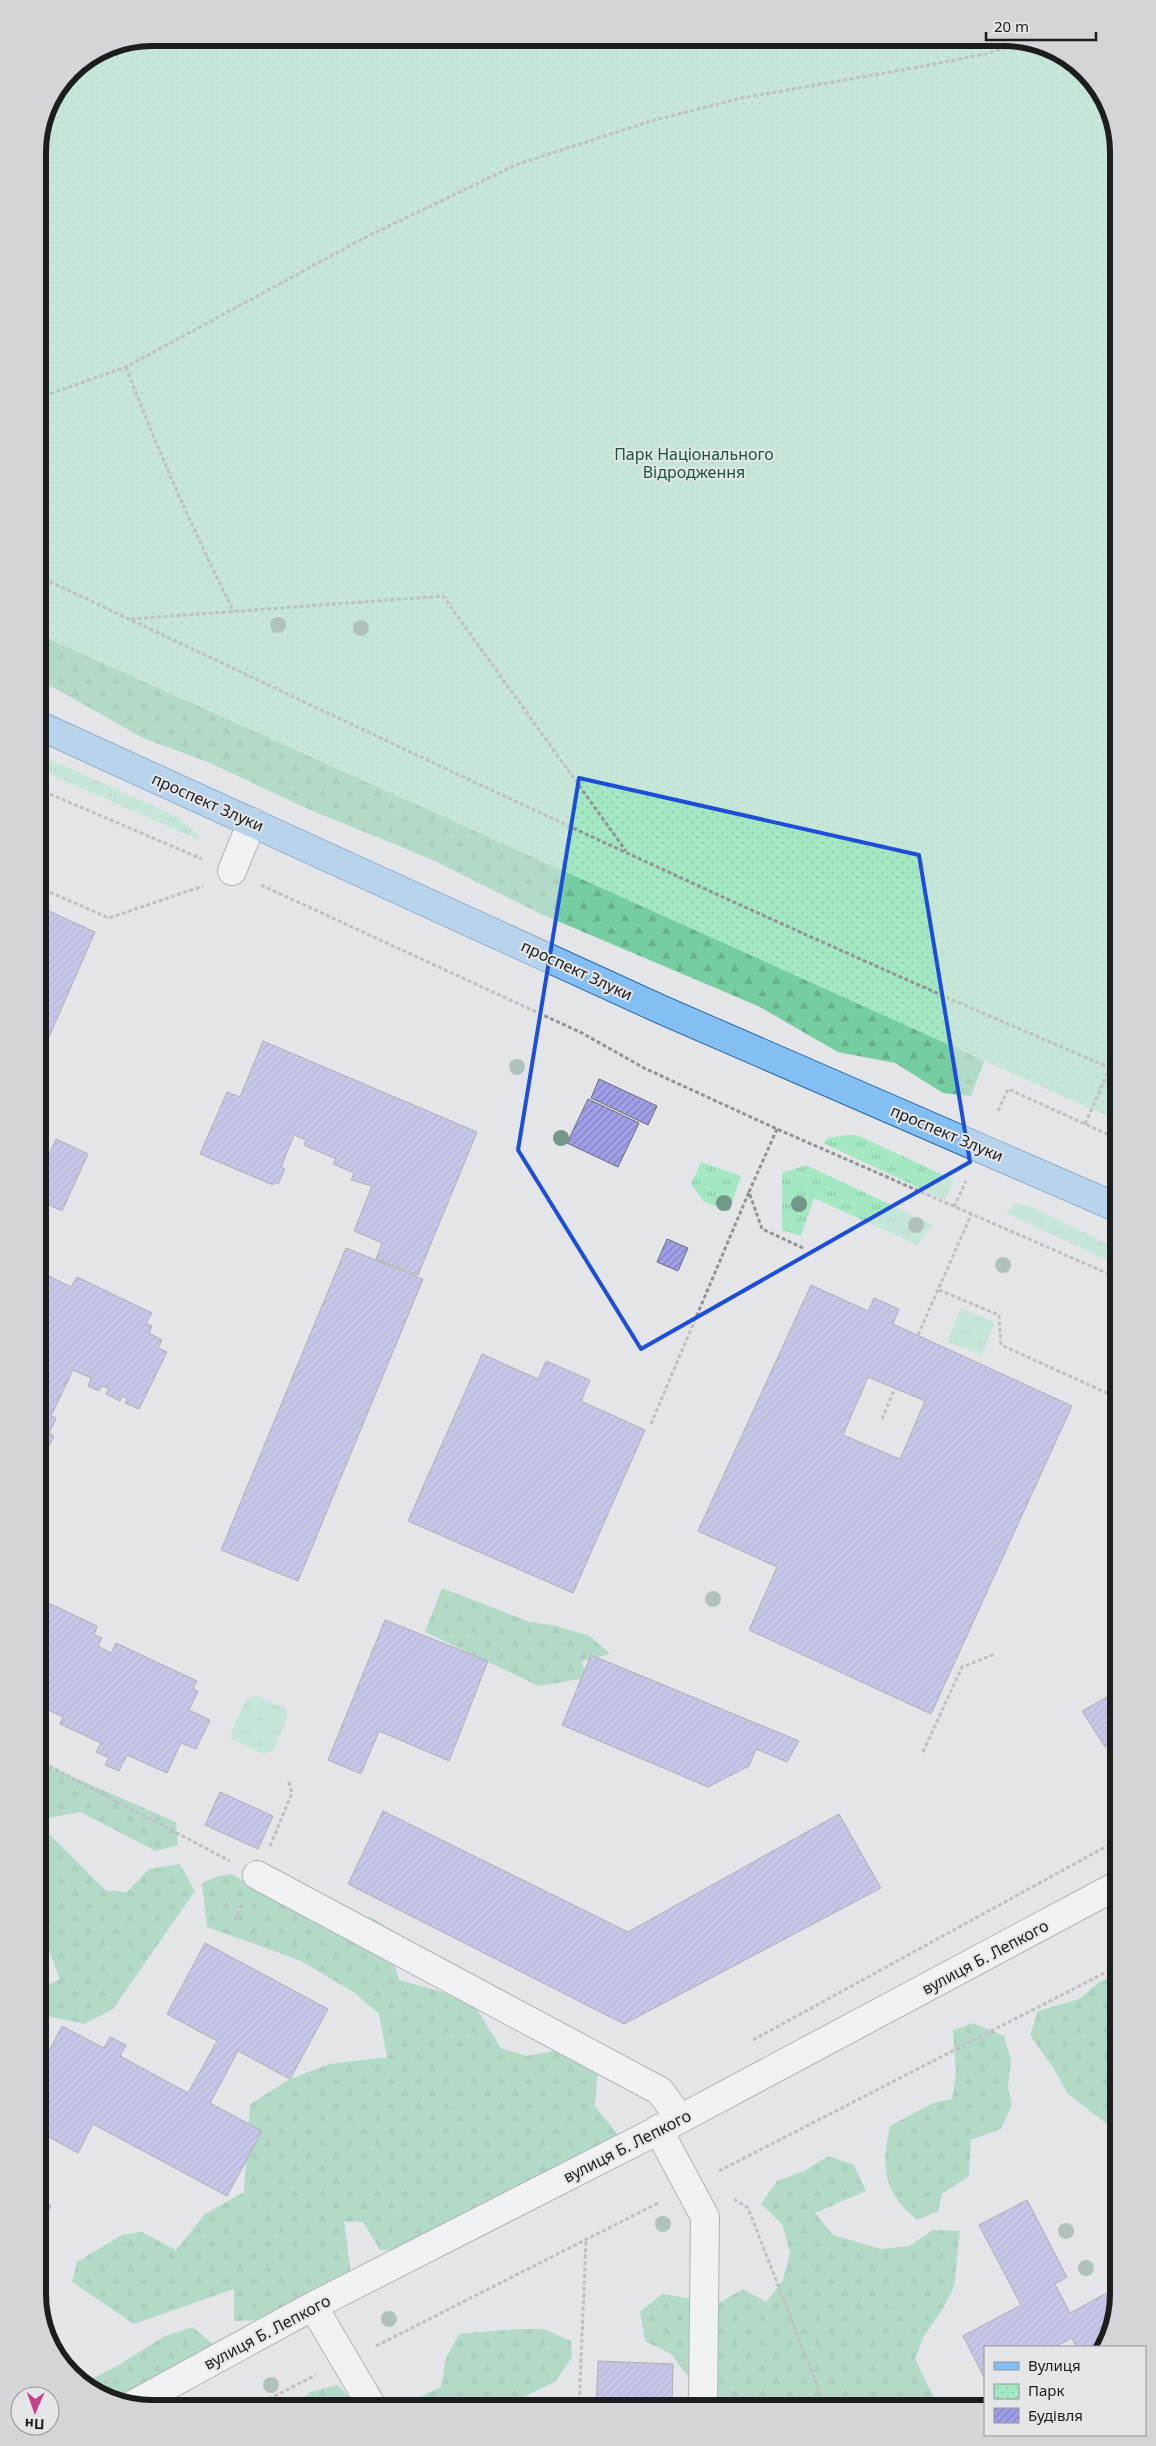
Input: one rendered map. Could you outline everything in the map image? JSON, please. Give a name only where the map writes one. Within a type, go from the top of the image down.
[{"type":"main road","name":"проспект Злуки","points":[[46,729],[660,1008],[1110,1205]]},
{"type":"street","points":[[232,871],[252,822]]},
{"type":"street","points":[[257,1875],[660,2091],[669,2124],[705,2217],[703,2400]]},
{"type":"street","name":"вулиця Б. Лепкого","points":[[142,2399],[313,2306],[669,2124],[1110,1889]]},
{"type":"street","points":[[313,2306],[368,2400]]},
{"type":"path","points":[[46,395],[126,367],[366,237],[518,164],[650,121],[742,98],[986,54],[1012,46]]},
{"type":"path","points":[[126,367],[154,440],[192,528],[234,612]]},
{"type":"path","points":[[46,580],[846,952],[1110,1067],[1085,1124]]},
{"type":"path","points":[[131,620],[443,596],[626,851]]},
{"type":"path","points":[[46,792],[232,871],[573,1029],[644,1068],[971,1215],[1110,1275]]},
{"type":"path","points":[[46,890],[110,918],[204,886]]},
{"type":"path","points":[[998,1111],[1008,1089],[1110,1135]]},
{"type":"path","points":[[651,1424],[777,1129]]},
{"type":"path","points":[[954,1207],[966,1181]]},
{"type":"path","points":[[750,1192],[762,1229],[803,1248]]},
{"type":"path","points":[[918,1335],[971,1215]]},
{"type":"path","points":[[939,1290],[998,1315],[1001,1346],[1110,1394]]},
{"type":"path","points":[[882,1419],[895,1388]]},
{"type":"path","points":[[923,1752],[962,1667],[995,1654]]},
{"type":"path","points":[[46,1764],[257,1875],[292,1793],[288,1779]]},
{"type":"path","points":[[747,2043],[1110,1844]]},
{"type":"path","points":[[726,2193],[748,2208],[823,2400]]},
{"type":"path","points":[[579,2400],[586,2240]]},
{"type":"highlighted area","points":[[579,778],[919,855],[970,1162],[641,1349],[518,1150]]},
{"type":"green space","name":"Парк Національного Відродження","points":[[153,46],[1010,46],[1024,48],[1050,57],[1079,77],[1096,99],[1102,112],[1108,132],[1110,153],[1110,1117],[46,638],[46,146],[48,132],[57,106],[77,77],[99,60],[118,52]]},
{"type":"green space","points":[[46,557],[947,1025],[984,1062],[971,1096],[943,1093],[895,1063],[838,1052],[758,1006],[541,914],[431,859],[310,810],[210,763],[143,738],[46,685]]},
{"type":"green space","points":[[46,758],[178,817],[198,834],[199,840],[46,773]]},
{"type":"green space","points":[[857,1135],[954,1180],[945,1200],[823,1143],[828,1138]]},
{"type":"green space","points":[[701,1162],[741,1176],[729,1212],[703,1201],[691,1184]]},
{"type":"green space","points":[[806,1165],[933,1225],[917,1245],[814,1198],[801,1236],[782,1230],[782,1173]]},
{"type":"green space","points":[[1015,1203],[1033,1208],[1110,1245],[1110,1261],[1006,1213]]},
{"type":"green space","points":[[961,1308],[995,1323],[981,1355],[947,1341]]},
{"type":"green space","points":[[442,1588],[530,1622],[552,1625],[590,1636],[610,1654],[582,1661],[586,1678],[539,1686],[425,1632]]},
{"type":"green space","points":[[255,1695],[286,1709],[287,1718],[274,1750],[264,1754],[231,1739],[231,1734],[245,1701]]},
{"type":"green space","points":[[46,1765],[176,1822],[178,1845],[156,1851],[80,1812],[46,1818]]},
{"type":"green space","points":[[46,1831],[105,1890],[127,1892],[149,1869],[180,1864],[195,1891],[113,2009],[84,2024],[46,2016],[46,1986],[60,1979],[46,1943]]},
{"type":"green space","points":[[231,1874],[287,1905],[372,1918],[384,1925],[399,1980],[471,2000],[501,2048],[527,2056],[588,2044],[598,2068],[595,2106],[620,2138],[411,2251],[380,2250],[363,2222],[344,2221],[352,2281],[277,2320],[234,2321],[234,2289],[134,2324],[72,2282],[77,2262],[122,2235],[142,2232],[176,2250],[205,2214],[244,2192],[250,2104],[290,2079],[329,2064],[387,2057],[379,2014],[355,1993],[299,1960],[207,1927],[202,1883],[216,1877]]},
{"type":"green space","points":[[1110,1978],[1110,2126],[1068,2094],[1054,2069],[1030,2035],[1038,2011],[1079,1999],[1101,1981]]},
{"type":"green space","points":[[973,2023],[1004,2036],[1011,2059],[1008,2088],[1012,2105],[1001,2129],[971,2140],[969,2176],[942,2194],[938,2211],[917,2220],[897,2199],[887,2178],[886,2155],[890,2126],[933,2103],[952,2099],[956,2073],[953,2030]]},
{"type":"green space","points":[[828,2156],[854,2165],[866,2191],[815,2213],[833,2235],[881,2249],[909,2246],[933,2230],[960,2231],[954,2287],[941,2312],[924,2336],[915,2359],[935,2400],[687,2400],[689,2377],[671,2354],[645,2341],[640,2312],[662,2294],[719,2303],[743,2289],[766,2302],[783,2280],[790,2252],[782,2224],[761,2204],[777,2181],[804,2171]]},
{"type":"green space","points":[[193,2327],[214,2345],[138,2399],[118,2394],[99,2386],[90,2380],[117,2366],[165,2336]]},
{"type":"green space","points":[[515,2329],[544,2329],[571,2341],[572,2357],[556,2381],[518,2400],[413,2400],[441,2387],[446,2358],[459,2334]]},
{"type":"green space","points":[[338,2385],[352,2400],[301,2400],[310,2392]]},
{"type":"building","points":[[46,910],[95,932],[46,1044]]},
{"type":"building","points":[[263,1041],[477,1132],[418,1275],[376,1259],[382,1243],[354,1231],[372,1186],[351,1180],[354,1173],[333,1164],[336,1159],[304,1145],[306,1140],[294,1135],[281,1167],[285,1169],[278,1184],[274,1182],[273,1185],[200,1154],[227,1092],[240,1097]]},
{"type":"building","points":[[599,1079],[657,1106],[648,1125],[591,1098]]},
{"type":"building","points":[[588,1099],[639,1123],[618,1167],[567,1143]]},
{"type":"building","points":[[56,1139],[88,1154],[62,1211],[46,1204],[46,1161]]},
{"type":"building","points":[[667,1239],[688,1248],[678,1271],[657,1262]]},
{"type":"building","points":[[346,1248],[423,1279],[298,1581],[221,1550]]},
{"type":"building","points":[[46,1274],[71,1287],[77,1277],[152,1313],[146,1324],[152,1326],[149,1333],[162,1340],[158,1348],[167,1352],[139,1409],[125,1403],[127,1399],[122,1396],[120,1401],[106,1394],[109,1389],[102,1386],[99,1391],[88,1386],[91,1378],[73,1370],[51,1416],[56,1418],[49,1433],[54,1436],[46,1452]]},
{"type":"building","points":[[811,1285],[868,1311],[874,1298],[899,1309],[893,1324],[1072,1406],[931,1714],[749,1630],[777,1567],[698,1531]],"holes":[[[868,1377],[925,1401],[900,1459],[843,1435]]]},
{"type":"building","points":[[482,1354],[538,1379],[546,1361],[590,1380],[581,1401],[645,1430],[573,1593],[408,1521]]},
{"type":"building","points":[[46,1602],[97,1626],[94,1635],[102,1638],[98,1646],[111,1653],[116,1643],[197,1681],[193,1689],[198,1691],[189,1710],[210,1720],[196,1749],[181,1743],[167,1773],[127,1755],[119,1771],[105,1765],[109,1758],[96,1752],[101,1743],[60,1724],[63,1717],[46,1709]]},
{"type":"building","points":[[385,1620],[488,1661],[449,1761],[379,1731],[361,1774],[328,1760]]},
{"type":"building","points":[[591,1655],[799,1741],[787,1762],[756,1749],[749,1766],[708,1787],[562,1725]]},
{"type":"building","points":[[1110,1695],[1110,1744],[1105,1747],[1082,1711]]},
{"type":"building","points":[[220,1792],[273,1816],[258,1849],[205,1825]]},
{"type":"building","points":[[383,1811],[628,1932],[839,1814],[881,1888],[624,2024],[348,1884]]},
{"type":"building","points":[[205,1943],[328,2009],[290,2079],[238,2051],[210,2103],[262,2131],[227,2196],[93,2124],[78,2153],[46,2135],[46,2054],[62,2026],[104,2048],[110,2037],[126,2045],[120,2056],[188,2093],[217,2041],[167,2014]]},
{"type":"building","points":[[1027,2200],[1067,2277],[1055,2284],[1070,2313],[1110,2291],[1106,2321],[1096,2346],[1076,2346],[1072,2338],[1057,2346],[984,2346],[984,2377],[963,2336],[1021,2305],[979,2225]]},
{"type":"building","points":[[46,2203],[51,2206],[46,2216]]},
{"type":"building","points":[[598,2361],[673,2364],[672,2400],[596,2400]]}]
